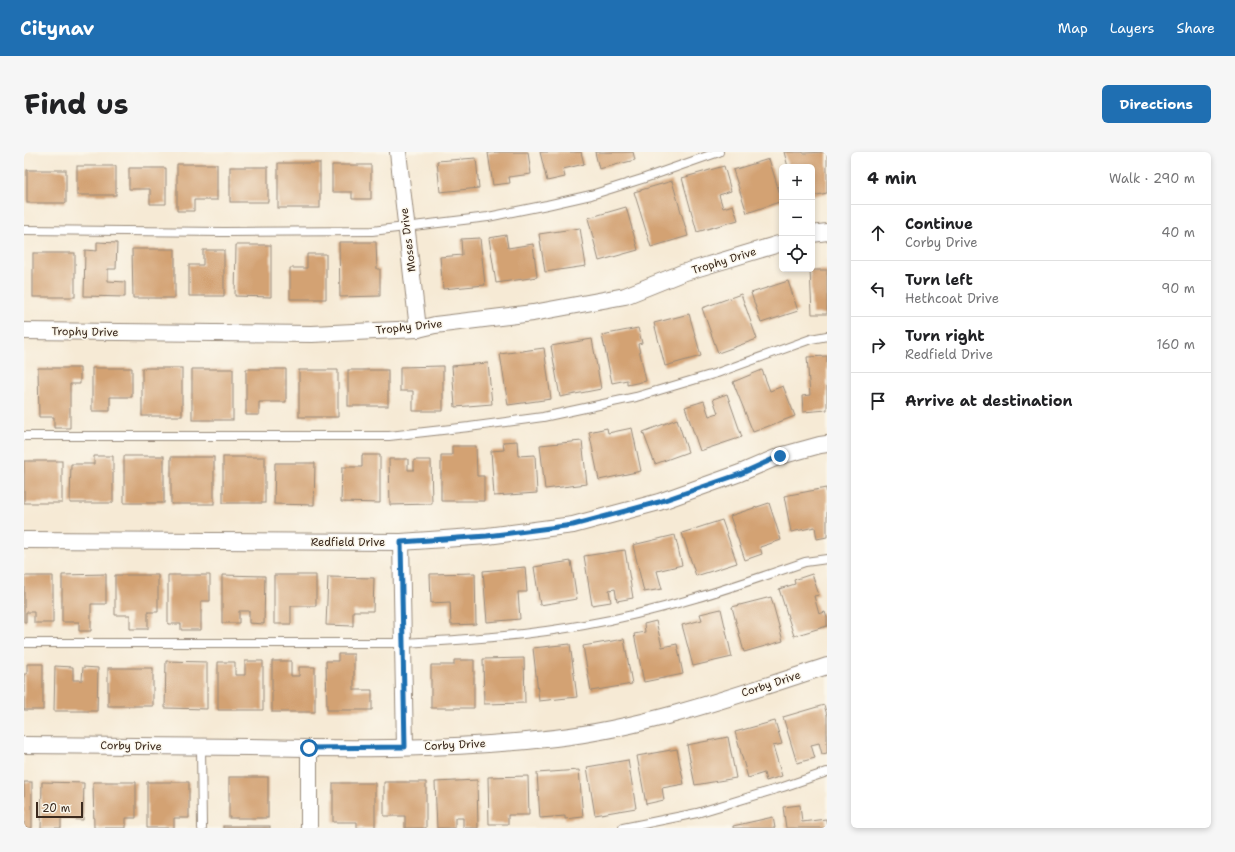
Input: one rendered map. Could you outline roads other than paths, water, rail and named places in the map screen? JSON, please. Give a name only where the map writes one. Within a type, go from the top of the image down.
[{"type":"street","name":"Moses Drive","points":[[398,152],[418,329]]},
{"type":"street","points":[[815,234],[827,232]]},
{"type":"street","name":"Trophy Drive","points":[[24,331],[312,334],[418,329],[436,325],[533,313],[625,296],[682,273],[779,244]]},
{"type":"street","name":"Redfield Drive","points":[[24,540],[401,542],[487,536],[573,525],[659,502],[740,474],[780,456],[827,444]]},
{"type":"street","points":[[401,542],[405,747]]},
{"type":"street","name":"Corby Drive","points":[[24,745],[309,748],[405,747],[462,746],[556,738],[638,724],[718,701],[827,666]]},
{"type":"street","points":[[309,748],[309,828]]},
{"type":"lane","points":[[24,230],[224,232],[364,231],[488,217],[591,195],[719,152]]},
{"type":"lane","points":[[24,436],[389,436],[469,427],[543,417],[636,397],[717,373],[811,339],[827,336]]},
{"type":"lane","points":[[24,643],[403,643],[519,634],[584,625],[649,611],[805,562],[827,559]]},
{"type":"lane","points":[[201,747],[202,828]]},
{"type":"lane","points":[[623,828],[697,813],[827,772]]}]
